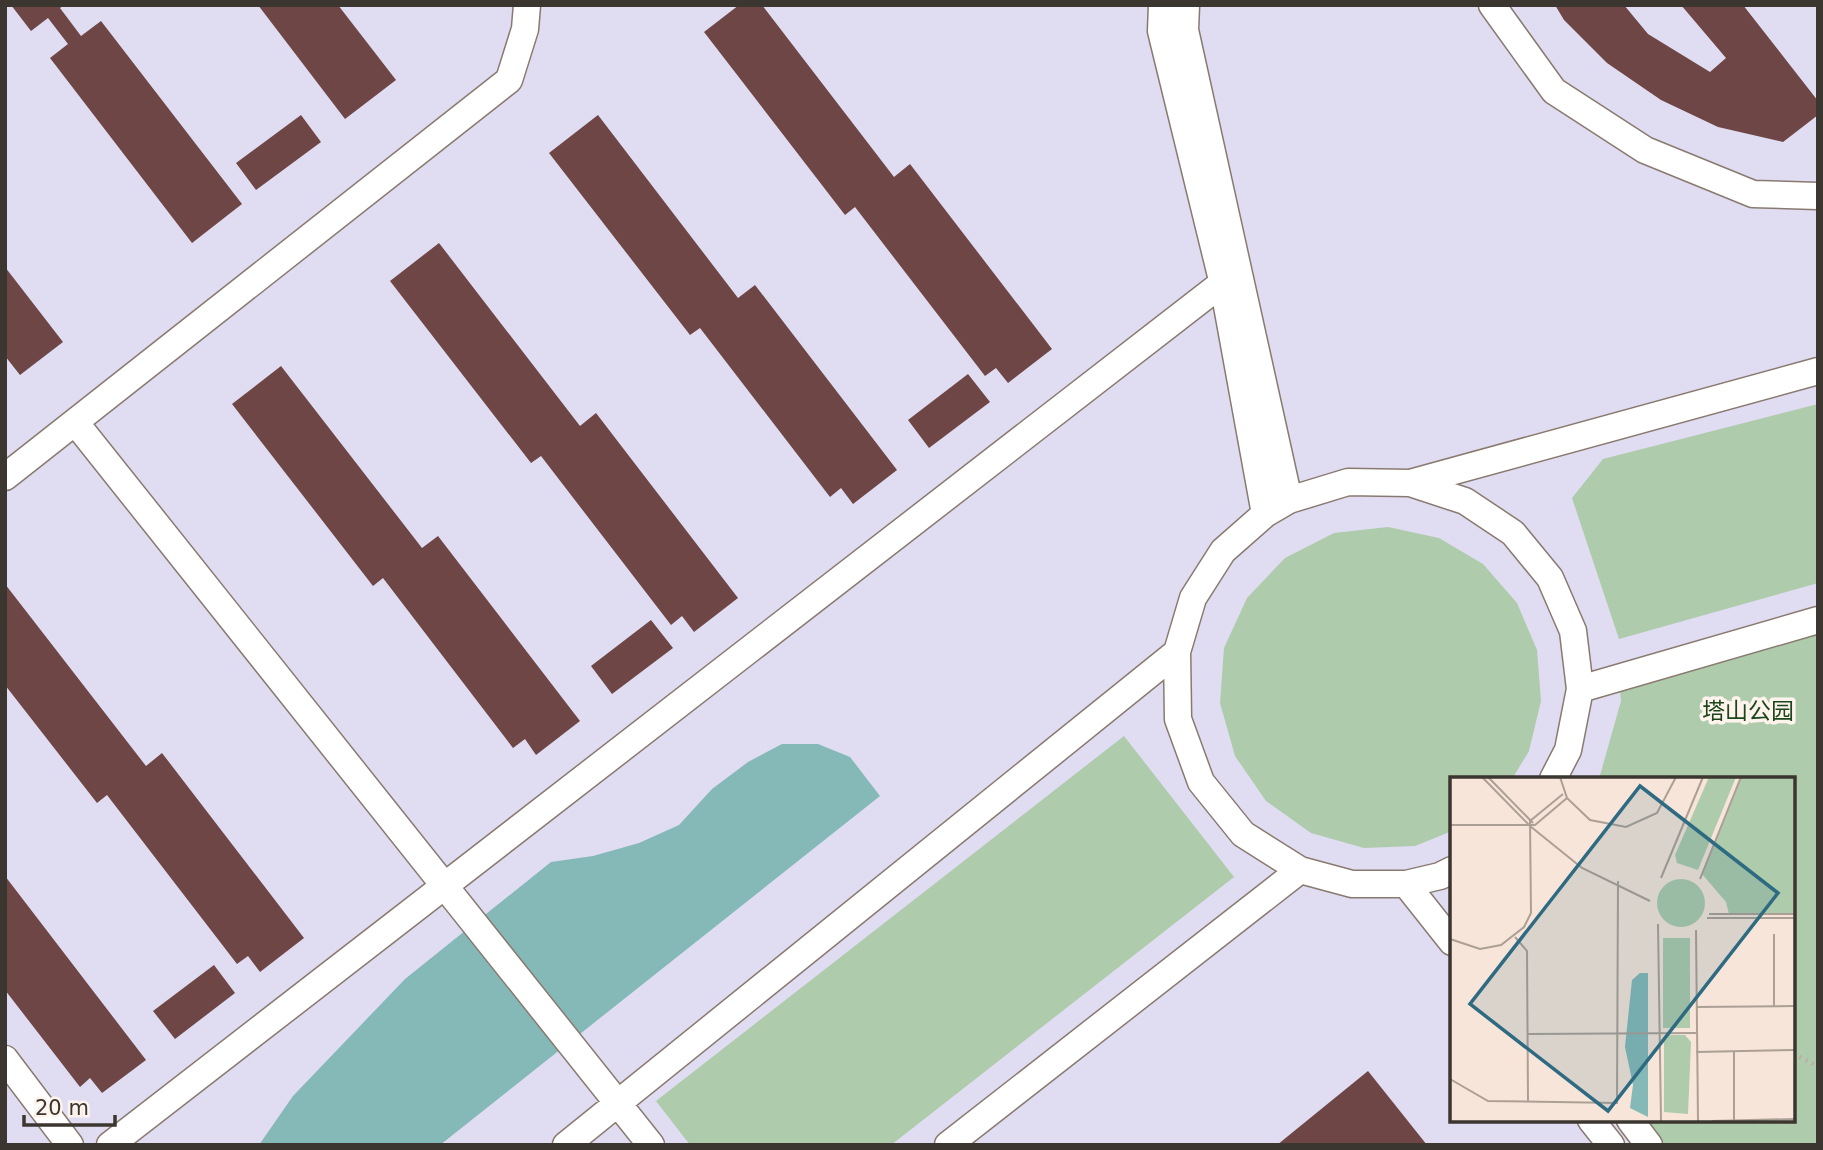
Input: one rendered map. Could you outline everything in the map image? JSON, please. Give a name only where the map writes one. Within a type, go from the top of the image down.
[{"type":"street","points":[[5,477],[509,80],[525,29],[527,5]]},
{"type":"street","points":[[1162,5],[1161,31],[1231,277],[1289,500]]},
{"type":"street","points":[[1186,5],[1185,30],[1231,277],[1265,514]]},
{"type":"street","points":[[1492,5],[1554,91],[1644,150],[1753,194],[1818,196]]},
{"type":"street","points":[[110,1145],[1231,277]]},
{"type":"street","points":[[1410,483],[1818,371]]},
{"type":"street","points":[[75,422],[652,1145]]},
{"type":"street","points":[[1448,879],[1406,884],[1352,884],[1300,870],[1243,834],[1201,782],[1178,719],[1177,652],[1193,598],[1223,551],[1265,514],[1289,500],[1348,482],[1410,483],[1465,500],[1513,533],[1550,578],[1573,631],[1580,689],[1568,750],[1554,777]]},
{"type":"street","points":[[1580,689],[1818,620]]},
{"type":"street","points":[[566,1145],[1177,652]]},
{"type":"street","points":[[948,1145],[1300,870]]},
{"type":"street","points":[[1406,884],[1450,939]]},
{"type":"street","points":[[5,1059],[70,1145]]},
{"type":"street","points":[[1593,1122],[1611,1145]]},
{"type":"street","points":[[1632,1122],[1649,1145]]},
{"type":"path","points":[[1795,1055],[1818,1066]]},
{"type":"shaded area","points":[[5,5],[1818,5],[1818,1145],[5,1145]]},
{"type":"green space","points":[[1818,404],[1818,583],[1619,639],[1572,498],[1603,459]]},
{"type":"green space","points":[[1388,527],[1439,538],[1483,564],[1517,603],[1537,650],[1541,701],[1529,751],[1513,777],[1450,777],[1450,832],[1415,846],[1364,848],[1311,833],[1266,801],[1235,756],[1220,703],[1224,648],[1247,598],[1285,558],[1334,533]]},
{"type":"green space","name":"塔山公园","points":[[1818,620],[1818,1145],[1649,1145],[1632,1122],[1795,1122],[1795,777],[1600,777],[1621,701],[1619,677]]},
{"type":"green space","points":[[1124,736],[1234,877],[891,1145],[690,1145],[656,1101]]},
{"type":"water","points":[[782,744],[818,744],[850,757],[880,796],[440,1145],[259,1145],[293,1096],[405,979],[551,862],[593,856],[639,843],[679,825],[712,789],[748,762]]},
{"type":"building","points":[[11,5],[64,5],[60,8],[81,36],[101,21],[242,204],[192,243],[50,58],[68,44],[48,18],[31,31]]},
{"type":"building","points":[[258,5],[338,5],[396,80],[345,119]]},
{"type":"building","points":[[739,5],[762,5],[894,177],[910,164],[1052,349],[1008,383],[996,368],[985,376],[855,207],[845,215],[704,32]]},
{"type":"building","points":[[1555,5],[1624,5],[1648,34],[1710,72],[1726,58],[1681,5],[1743,5],[1818,101],[1818,115],[1783,142],[1718,127],[1661,100],[1607,63],[1564,20]]},
{"type":"building","points":[[301,115],[321,142],[256,190],[236,163]]},
{"type":"building","points":[[598,115],[738,298],[755,285],[897,470],[853,504],[841,488],[830,497],[700,328],[690,335],[549,153]]},
{"type":"building","points":[[439,243],[580,426],[596,413],[738,598],[694,632],[682,616],[671,625],[541,456],[531,463],[390,281]]},
{"type":"building","points":[[5,267],[63,342],[20,375],[5,356]]},
{"type":"building","points":[[281,366],[422,548],[438,536],[580,721],[536,755],[525,739],[513,748],[383,578],[373,586],[232,404]]},
{"type":"building","points":[[968,374],[990,402],[929,448],[908,420]]},
{"type":"building","points":[[5,584],[146,766],[162,753],[304,938],[260,972],[248,956],[237,964],[107,795],[97,803],[5,685]]},
{"type":"building","points":[[651,620],[673,648],[612,694],[591,666]]},
{"type":"building","points":[[5,876],[146,1060],[102,1093],[90,1078],[80,1087],[5,990]]},
{"type":"building","points":[[214,965],[235,993],[175,1039],[153,1011]]},
{"type":"building","points":[[1368,1071],[1427,1145],[1277,1145]]}]
